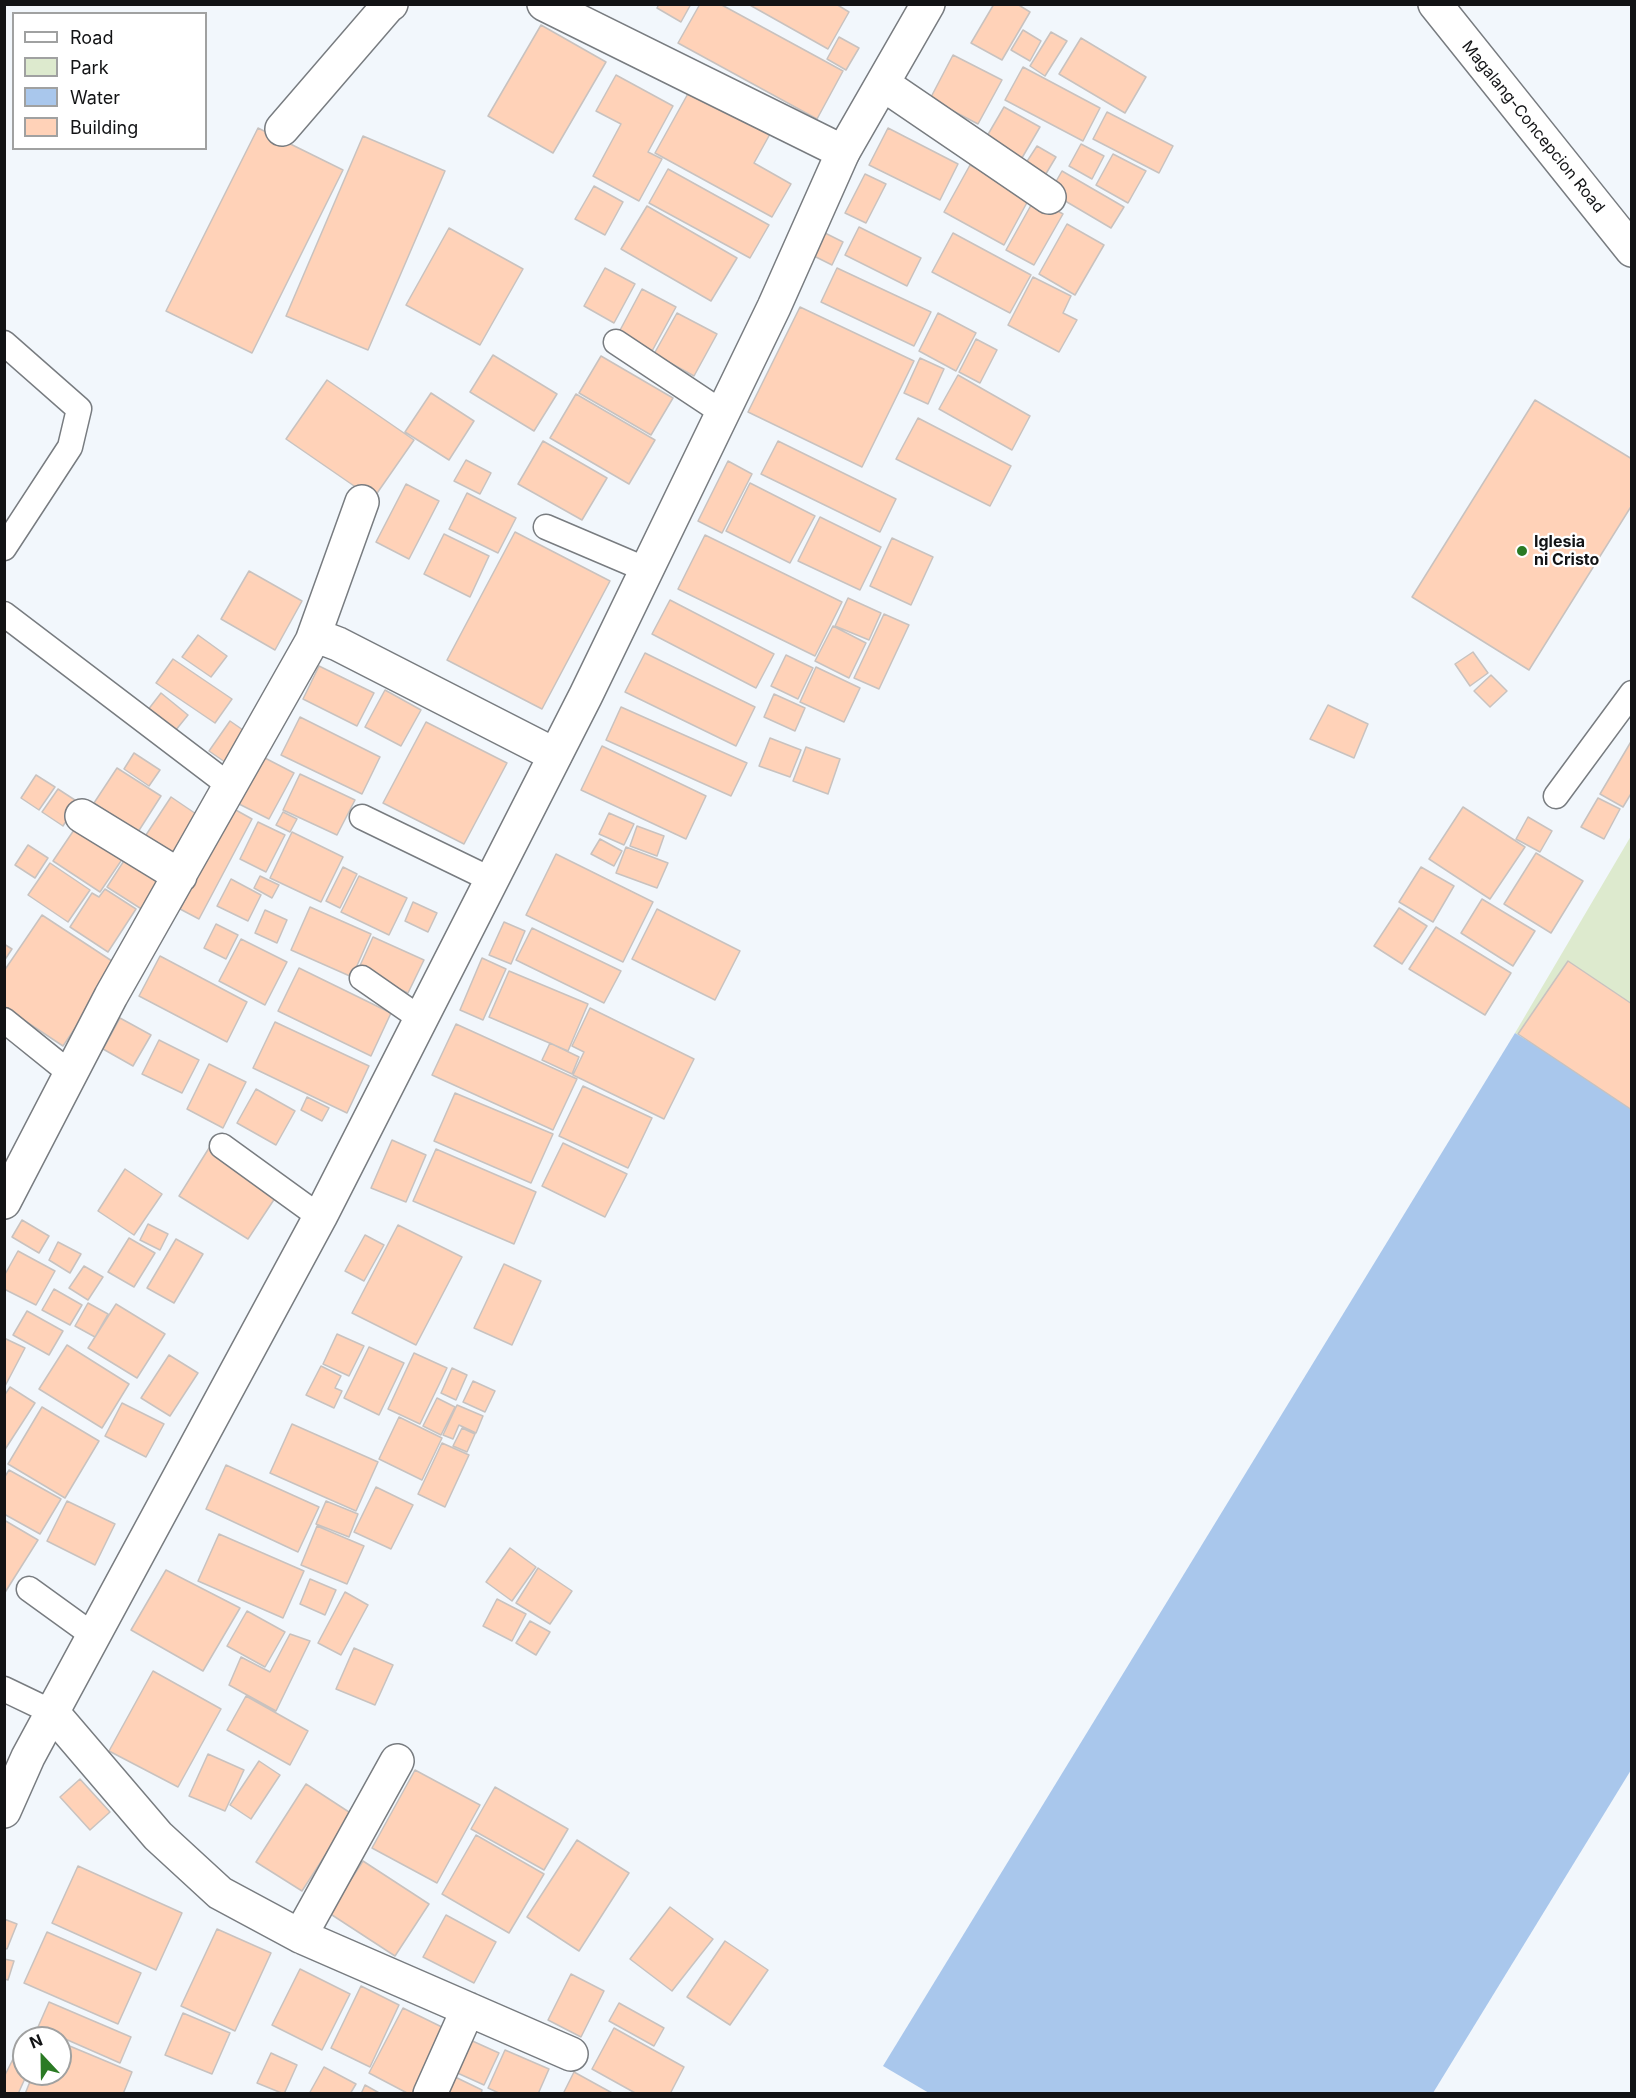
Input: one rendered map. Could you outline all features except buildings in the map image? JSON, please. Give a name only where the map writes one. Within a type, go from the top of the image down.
[{"type":"street","points":[[282,129],[387,6],[392,4]]},
{"type":"street","points":[[544,4],[843,152]]},
{"type":"street","points":[[4,1811],[28,1757],[320,1217],[555,755],[646,570],[774,307],[843,152],[928,4]]},
{"type":"street","name":"Magalang-Concepcion Road","points":[[1435,4],[1632,250]]},
{"type":"street","points":[[883,84],[1050,197]]},
{"type":"street","points":[[4,1202],[111,996],[312,641],[362,502]]},
{"type":"street","points":[[312,641],[325,639],[338,644],[555,755]]},
{"type":"street","points":[[82,816],[180,876]]},
{"type":"street","points":[[52,1712],[158,1836],[220,1893],[300,1936],[571,2055]]},
{"type":"street","points":[[300,1936],[397,1761]]},
{"type":"street","points":[[430,2094],[468,2009]]},
{"type":"lane","points":[[616,342],[723,413]]},
{"type":"lane","points":[[4,343],[79,409],[70,447],[4,548]]},
{"type":"lane","points":[[546,527],[646,570]]},
{"type":"lane","points":[[4,614],[230,786]]},
{"type":"lane","points":[[1556,796],[1632,693]]},
{"type":"lane","points":[[362,817],[492,880]]},
{"type":"lane","points":[[362,978],[421,1019]]},
{"type":"lane","points":[[4,1020],[71,1074]]},
{"type":"lane","points":[[222,1146],[320,1217]]},
{"type":"lane","points":[[29,1589],[94,1636]]},
{"type":"lane","points":[[4,1689],[52,1712]]},
{"type":"green space","points":[[1631,836],[1631,1104],[1515,1033]]},
{"type":"water","points":[[1515,1033],[1631,1104],[1631,1770],[1433,2093],[929,2093],[883,2066]]},
{"type":"place","name":"Iglesia ni Cristo","points":[[1522,551]]}]
